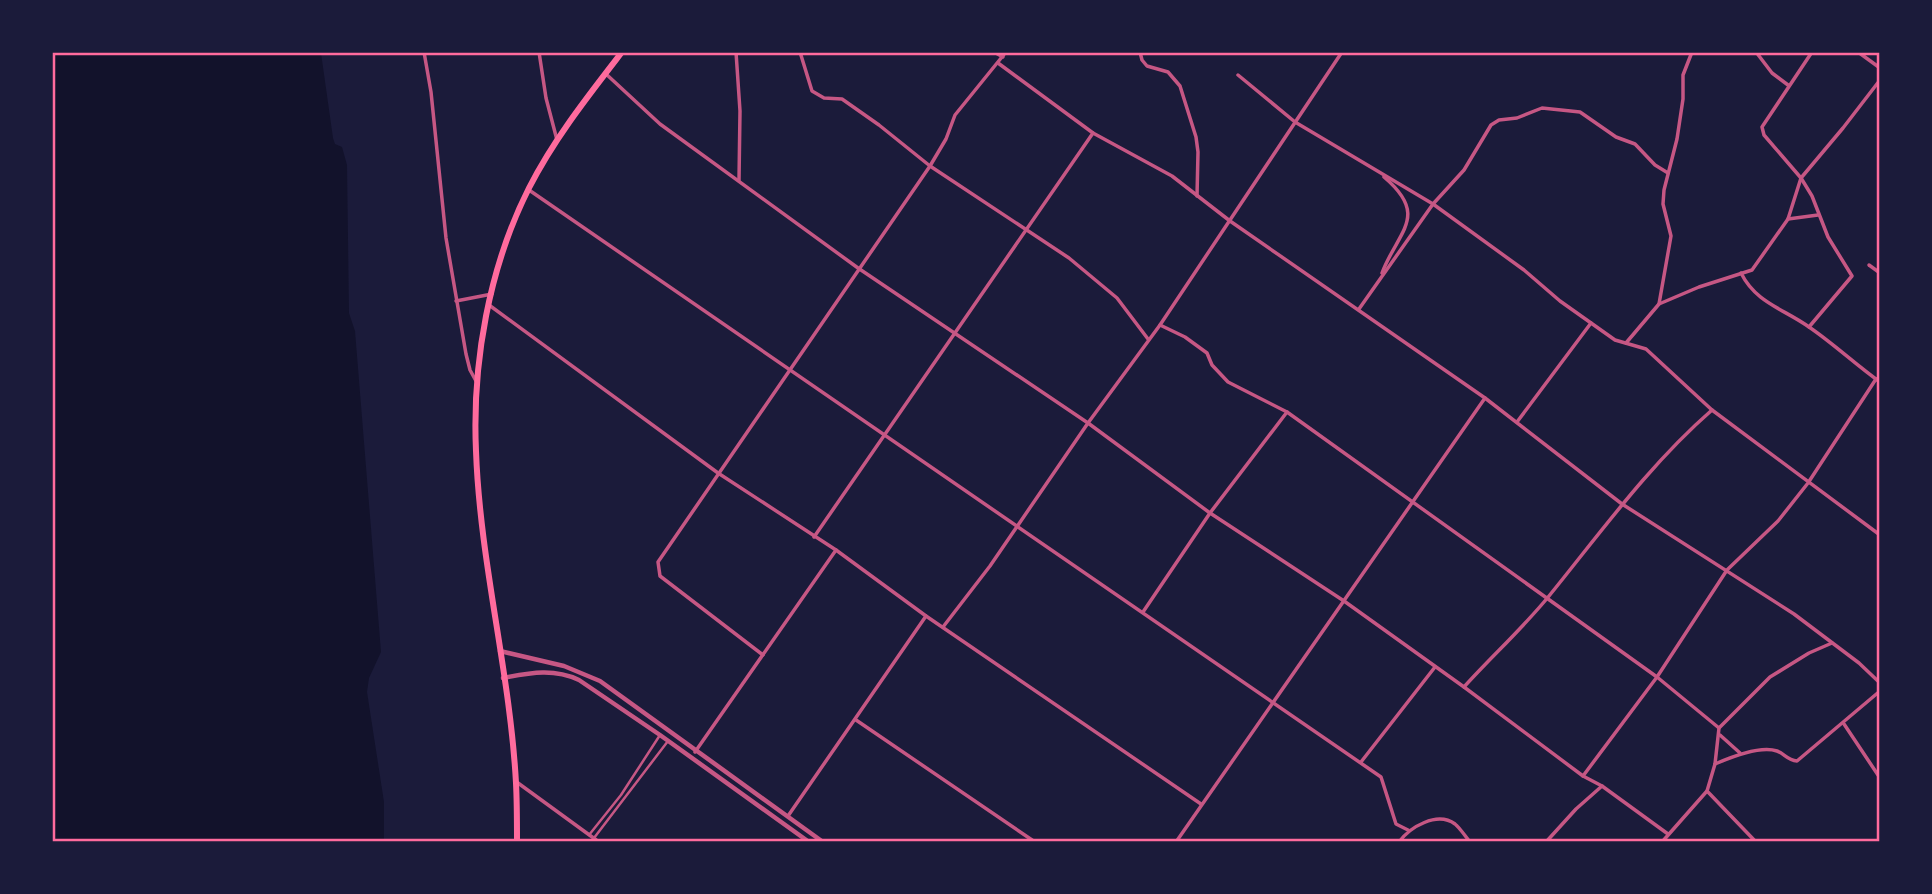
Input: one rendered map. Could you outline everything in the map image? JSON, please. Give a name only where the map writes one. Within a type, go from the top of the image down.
[{"type":"highway","points":[[517,842],[516,782],[478,488],[475,449],[477,383],[489,305],[510,233],[528,189],[557,139],[622,52]]},
{"type":"street","points":[[424,52],[456,301],[470,370],[477,383]]},
{"type":"street","points":[[539,52],[557,139]]},
{"type":"street","points":[[736,52],[740,111],[739,180]]},
{"type":"street","points":[[800,52],[812,91],[824,98],[842,99],[930,166],[1069,258],[1117,298],[1148,340]]},
{"type":"street","points":[[763,655],[660,576],[659,562],[930,166],[946,139],[955,115],[1005,55],[994,52]]},
{"type":"street","points":[[1140,52],[1142,61],[1147,66],[1168,72],[1180,86],[1196,137],[1197,196]]},
{"type":"street","points":[[943,627],[1160,325],[1342,52]]},
{"type":"street","points":[[1660,304],[1671,236],[1663,204],[1677,139],[1683,99],[1683,75],[1692,52]]},
{"type":"street","points":[[1756,52],[1772,74],[1788,85]]},
{"type":"street","points":[[1809,327],[1852,275],[1828,237],[1812,196],[1801,178],[1762,130],[1788,85],[1812,52]]},
{"type":"street","points":[[1858,52],[1880,68]]},
{"type":"street","points":[[999,63],[1093,133],[1172,176],[1230,221],[1485,398],[1622,503],[1727,570],[1833,643],[1880,683]]},
{"type":"street","points":[[606,74],[660,124],[858,268],[957,332],[1088,423],[1210,513],[1344,601],[1583,776],[1602,786],[1668,834]]},
{"type":"street","points":[[1238,75],[1295,122],[1433,204],[1615,340],[1646,349],[1712,410],[1880,535]]},
{"type":"street","points":[[1626,343],[1660,304],[1699,287],[1752,270],[1788,219],[1801,178],[1880,80]]},
{"type":"street","points":[[1359,309],[1433,204],[1464,170],[1490,125],[1499,120],[1517,118],[1542,108],[1584,114],[1616,137],[1634,144],[1655,165],[1668,173]]},
{"type":"street","points":[[814,537],[1093,133]]},
{"type":"street","points":[[1377,170],[1403,198],[1409,211],[1408,222],[1380,280]]},
{"type":"street","points":[[528,189],[1381,777],[1396,824],[1408,830]]},
{"type":"street","points":[[1788,219],[1818,215]]},
{"type":"street","points":[[1869,265],[1880,274]]},
{"type":"street","points":[[1583,776],[1657,677],[1727,570],[1778,521],[1808,483],[1878,381],[1809,327],[1764,301],[1748,287],[1741,274]]},
{"type":"street","points":[[456,301],[492,294]]},
{"type":"street","points":[[489,305],[719,473],[836,550],[926,616],[1201,804]]},
{"type":"street","points":[[1517,422],[1591,323]]},
{"type":"street","points":[[1160,325],[1185,337],[1207,353],[1212,365],[1228,382],[1287,412],[1657,677],[1720,728]]},
{"type":"street","points":[[1176,842],[1485,398]]},
{"type":"street","points":[[1464,687],[1547,598],[1622,503],[1712,410]]},
{"type":"street","points":[[1142,613],[1210,513],[1287,412]]},
{"type":"street","points":[[695,752],[836,550]]},
{"type":"street","points":[[788,817],[926,616]]},
{"type":"street","points":[[1662,842],[1707,791],[1716,764],[1720,728],[1770,677],[1809,653],[1833,643]]},
{"type":"street","points":[[500,653],[564,666],[589,675],[823,842]]},
{"type":"street","points":[[1360,763],[1435,667]]},
{"type":"street","points":[[503,675],[542,671],[565,674],[579,680],[808,842]]},
{"type":"street","points":[[1716,764],[1740,753],[1773,750],[1797,761],[1880,691]]},
{"type":"street","points":[[856,720],[1035,842]]},
{"type":"street","points":[[1844,723],[1880,778]]},
{"type":"street","points":[[589,835],[620,796],[660,735]]},
{"type":"street","points":[[1720,735],[1740,753]]},
{"type":"street","points":[[516,782],[597,840],[668,741]]},
{"type":"street","points":[[629,783],[634,787]]},
{"type":"street","points":[[1546,842],[1576,809],[1602,786]]},
{"type":"street","points":[[1707,791],[1756,842]]},
{"type":"street","points":[[620,796],[625,800]]},
{"type":"street","points":[[1399,842],[1408,830],[1442,819],[1455,824],[1470,842]]},
{"type":"shaded area","points":[[52,53],[321,53],[333,138],[335,144],[342,147],[347,165],[349,313],[355,331],[381,652],[369,678],[367,692],[384,802],[384,841],[53,841]]}]
